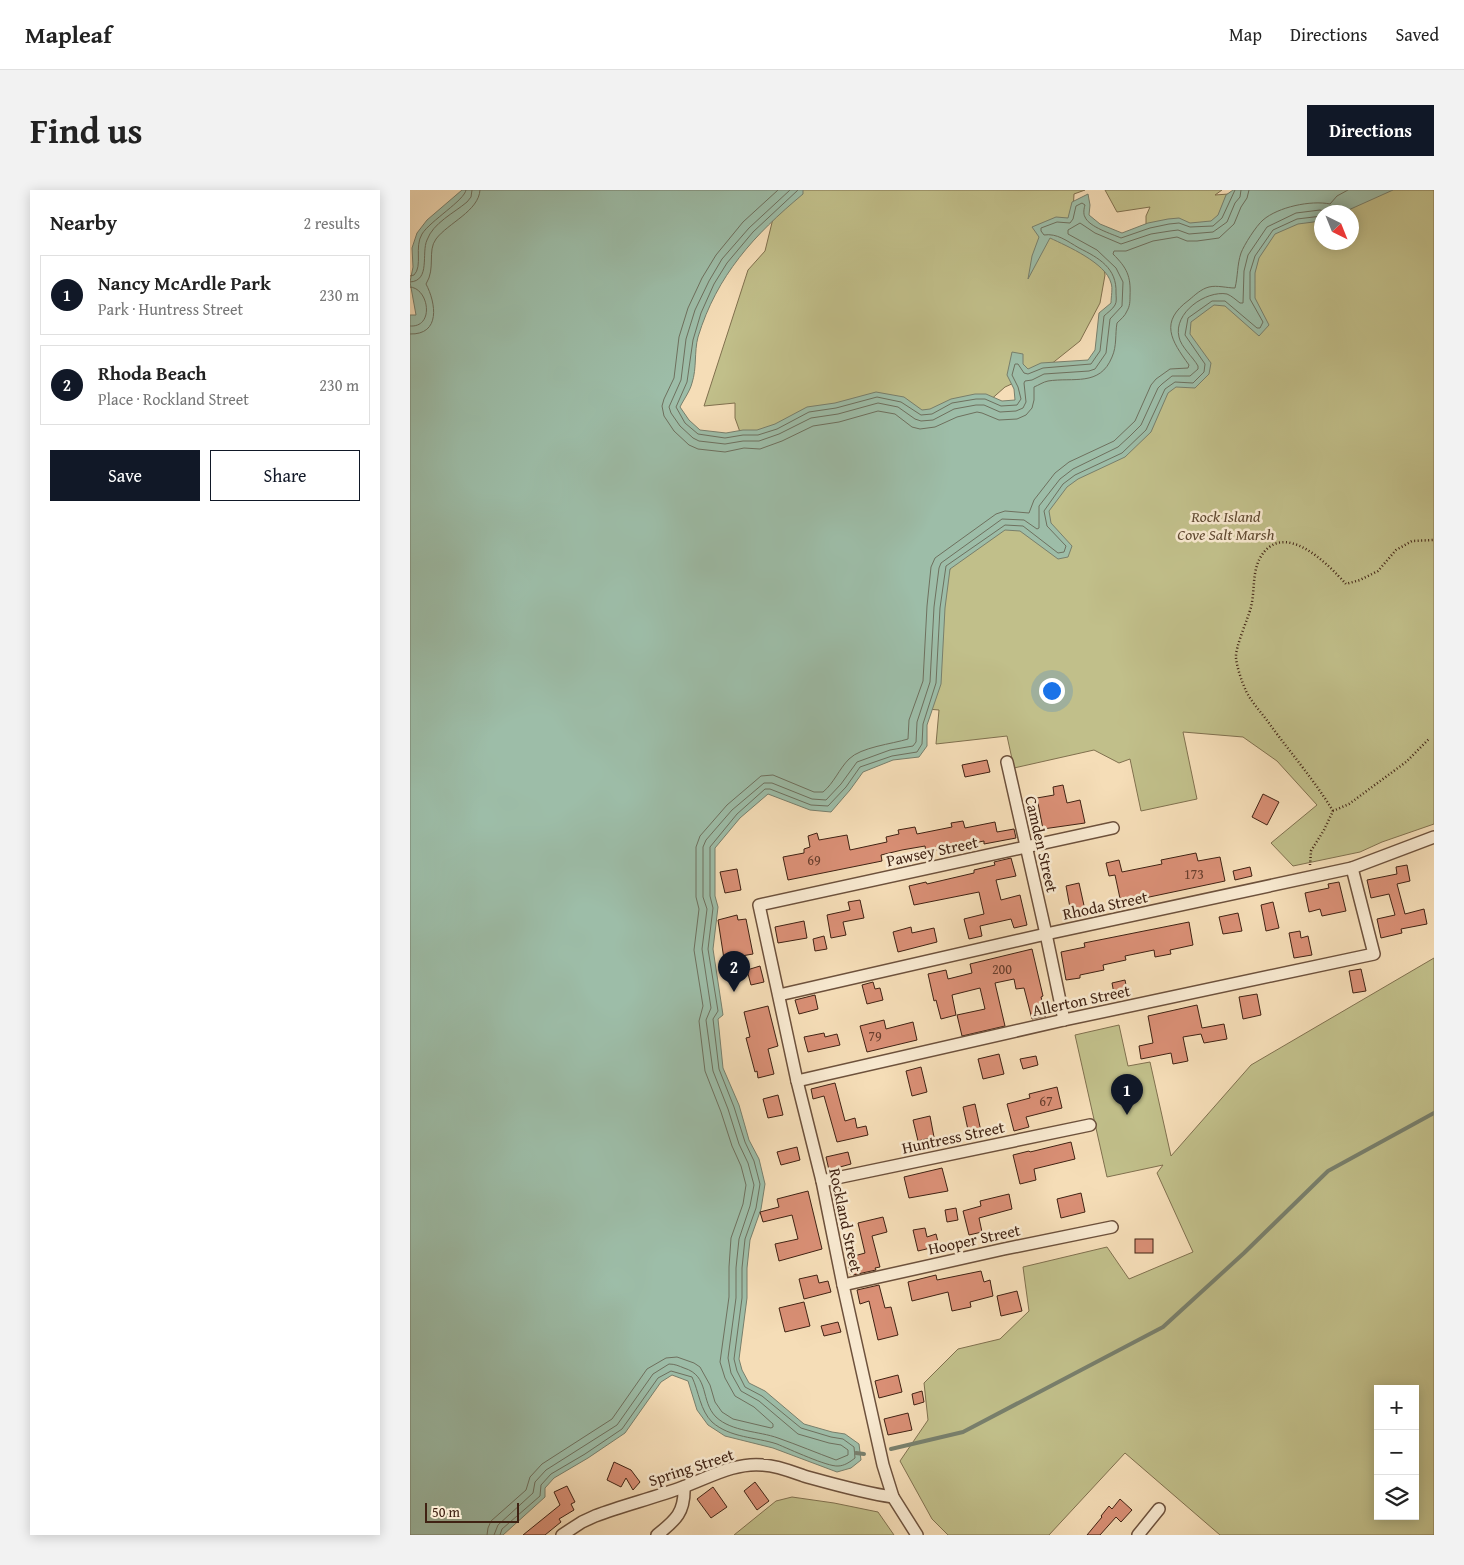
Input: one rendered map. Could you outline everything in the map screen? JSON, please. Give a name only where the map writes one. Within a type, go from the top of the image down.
[{"type":"street","name":"Camden Street","points":[[1007,762],[1064,1020]]},
{"type":"street","name":"Pawsey Street","points":[[759,905],[1113,828]]},
{"type":"street","name":"Rhoda Street","points":[[780,995],[1046,934],[1352,868],[1434,836]]},
{"type":"street","name":"Allerton Street","points":[[797,1080],[1064,1020],[1374,954],[1352,868]]},
{"type":"street","name":"Rockland Street","points":[[759,905],[797,1080],[822,1181],[883,1465],[893,1496],[917,1535]]},
{"type":"street","name":"Huntress Street","points":[[822,1181],[1090,1125]]},
{"type":"street","name":"Hooper Street","points":[[843,1285],[1112,1227]]},
{"type":"street","name":"Spring Street","points":[[562,1535],[595,1516],[742,1466],[777,1466],[804,1476],[879,1495],[893,1496]]},
{"type":"street","points":[[657,1535],[670,1525],[680,1513],[683,1506],[684,1487]]},
{"type":"street","points":[[1138,1535],[1158,1509]]},
{"type":"path","points":[[1333,811],[1319,787],[1246,692],[1236,657],[1252,606],[1254,581],[1260,559],[1269,548],[1278,544],[1293,544],[1306,548],[1329,565],[1346,584],[1378,572],[1396,550],[1412,541],[1434,540]]},
{"type":"path","points":[[1308,877],[1312,851],[1333,811],[1349,804],[1406,762],[1430,738]]},
{"type":"green space","points":[[780,190],[1085,190],[1074,194],[1073,212],[1103,262],[1105,275],[1100,303],[1080,341],[1045,369],[1005,387],[970,418],[770,433],[740,432],[735,418],[735,403],[704,406],[748,270],[765,251]]},
{"type":"green space","name":"Rock Island Cove Salt Marsh","points":[[1105,190],[1222,190],[1215,195],[1284,190],[1434,190],[1434,824],[1382,842],[1360,852],[1293,866],[1271,843],[1317,805],[1277,761],[1243,737],[1183,732],[1197,799],[1141,811],[1130,759],[1119,763],[1094,750],[1014,768],[1007,736],[936,744],[939,710],[903,707],[950,569],[1106,334],[1132,245],[1146,224],[1146,216],[1150,207],[1117,212]]},
{"type":"green space","points":[[1434,958],[1434,1535],[1220,1535],[1125,1453],[1049,1535],[948,1535],[932,1519],[900,1461],[928,1420],[924,1383],[958,1349],[1000,1339],[1029,1311],[1023,1267],[1107,1247],[1129,1279],[1193,1252],[1157,1173],[1163,1165],[1107,1177],[1075,1035],[1119,1025],[1128,1066],[1150,1062],[1171,1156],[1251,1065]]},
{"type":"green space","points":[[792,1497],[878,1512],[894,1535],[734,1535],[776,1501]]},
{"type":"water","points":[[462,190],[803,190],[803,194],[753,241],[739,258],[716,294],[698,337],[694,377],[680,407],[689,420],[700,430],[726,433],[757,430],[775,424],[807,407],[835,403],[876,392],[904,397],[922,410],[930,409],[951,399],[975,394],[986,394],[1002,401],[1015,400],[1014,389],[1007,375],[1012,352],[1023,354],[1023,364],[1028,369],[1041,363],[1088,360],[1095,350],[1099,313],[1111,303],[1112,285],[1108,276],[1085,256],[1050,238],[1028,279],[1032,256],[1039,237],[1032,227],[1056,217],[1068,218],[1072,202],[1088,194],[1089,215],[1100,224],[1122,233],[1148,223],[1168,219],[1179,218],[1190,223],[1211,221],[1218,215],[1226,195],[1233,190],[1393,190],[1359,205],[1314,205],[1314,222],[1298,224],[1275,234],[1259,258],[1255,273],[1255,298],[1269,325],[1259,336],[1225,306],[1214,305],[1191,322],[1190,334],[1211,363],[1209,374],[1195,388],[1176,387],[1168,393],[1151,432],[1125,457],[1078,479],[1067,487],[1049,511],[1051,523],[1072,546],[1068,557],[1058,559],[1020,531],[1005,530],[950,569],[945,608],[941,684],[927,725],[927,746],[919,757],[893,760],[863,772],[831,812],[810,810],[768,794],[740,818],[715,848],[715,896],[718,907],[713,949],[723,1015],[718,1019],[723,1068],[739,1105],[749,1140],[759,1159],[765,1184],[761,1209],[750,1240],[747,1268],[747,1298],[739,1359],[749,1383],[765,1391],[804,1424],[845,1434],[859,1444],[861,1460],[851,1468],[837,1472],[773,1448],[725,1436],[708,1425],[697,1410],[688,1381],[672,1375],[661,1382],[625,1433],[554,1478],[545,1488],[545,1497],[503,1535],[410,1535],[410,315],[416,315],[410,282],[413,267],[412,248],[417,233],[427,220]]},
{"type":"building","points":[[987,760],[990,772],[965,777],[962,765]]},
{"type":"building","points":[[1063,785],[1067,803],[1080,800],[1085,823],[1043,829],[1037,798],[1054,795],[1053,787]]},
{"type":"building","points":[[1263,794],[1279,802],[1267,825],[1252,817]]},
{"type":"building","points":[[963,821],[965,828],[995,822],[997,832],[1014,829],[1016,838],[984,844],[984,841],[926,852],[925,846],[902,850],[881,855],[882,861],[788,880],[783,857],[804,853],[804,849],[810,847],[808,836],[817,833],[819,840],[847,835],[850,850],[887,842],[886,837],[899,834],[898,830],[915,827],[917,834],[952,827],[951,823]]},
{"type":"building","points":[[1196,853],[1198,861],[1220,857],[1225,881],[1121,903],[1115,875],[1109,876],[1106,863],[1119,860],[1122,872],[1162,864],[1161,860]]},
{"type":"building","points":[[1011,858],[1016,876],[996,880],[1001,900],[1020,895],[1027,925],[1014,928],[1011,919],[980,926],[982,936],[969,939],[964,919],[984,914],[979,892],[914,905],[909,886],[926,882],[927,884],[974,873],[974,870],[995,865],[994,862]]},
{"type":"building","points":[[1407,865],[1410,881],[1397,884],[1405,914],[1424,909],[1427,924],[1401,929],[1402,933],[1381,938],[1377,919],[1395,915],[1389,894],[1371,898],[1367,880],[1397,874],[1396,867]]},
{"type":"building","points":[[1250,867],[1252,876],[1235,880],[1233,871]]},
{"type":"building","points":[[737,869],[741,890],[725,893],[720,872]]},
{"type":"building","points":[[1339,882],[1346,911],[1322,916],[1320,909],[1309,912],[1305,893],[1329,888],[1328,884]]},
{"type":"building","points":[[1079,883],[1085,910],[1071,913],[1066,886]]},
{"type":"building","points":[[860,900],[864,918],[843,922],[846,935],[831,938],[827,915],[850,910],[848,902]]},
{"type":"building","points":[[1273,902],[1279,928],[1266,931],[1261,905]]},
{"type":"building","points":[[1238,913],[1242,931],[1223,934],[1219,917]]},
{"type":"building","points":[[737,915],[738,920],[746,919],[753,954],[724,959],[718,920]]},
{"type":"building","points":[[804,921],[807,938],[778,943],[775,927]]},
{"type":"building","points":[[1189,922],[1193,945],[1170,950],[1171,954],[1155,957],[1154,950],[1125,956],[1126,960],[1103,965],[1104,970],[1080,975],[1080,978],[1066,980],[1061,952],[1085,947],[1084,943]]},
{"type":"building","points":[[911,927],[912,933],[934,928],[937,942],[898,952],[893,932]]},
{"type":"building","points":[[1300,931],[1301,938],[1308,936],[1312,955],[1294,958],[1289,933]]},
{"type":"building","points":[[824,936],[827,949],[815,951],[813,939]]},
{"type":"building","points":[[1032,949],[1046,1016],[1032,1019],[1024,988],[1016,989],[1014,979],[995,983],[1005,1026],[962,1036],[957,1015],[985,1009],[980,988],[952,995],[956,1015],[941,1019],[936,1000],[934,1001],[928,974],[946,970],[948,979],[972,973],[970,964]]},
{"type":"building","points":[[760,966],[764,982],[751,985],[747,970]]},
{"type":"building","points":[[1361,969],[1366,991],[1353,993],[1349,971]]},
{"type":"building","points":[[1125,980],[1128,996],[1115,999],[1112,983]]},
{"type":"building","points":[[873,982],[875,989],[880,988],[883,1000],[867,1004],[862,985]]},
{"type":"building","points":[[1257,994],[1261,1015],[1243,1019],[1239,997]]},
{"type":"building","points":[[815,995],[818,1009],[799,1014],[795,1000]]},
{"type":"building","points":[[1197,1005],[1202,1028],[1224,1024],[1227,1039],[1204,1043],[1201,1034],[1183,1037],[1188,1061],[1173,1064],[1171,1053],[1141,1059],[1139,1046],[1153,1043],[1148,1016]]},
{"type":"building","points":[[768,1006],[778,1046],[768,1049],[774,1074],[758,1078],[746,1038],[750,1037],[744,1012]]},
{"type":"building","points":[[884,1020],[886,1029],[913,1022],[917,1040],[867,1052],[860,1026]]},
{"type":"building","points":[[824,1033],[825,1037],[837,1034],[840,1045],[808,1052],[804,1037]]},
{"type":"building","points":[[999,1054],[1004,1074],[983,1079],[978,1059]]},
{"type":"building","points":[[1036,1056],[1038,1065],[1023,1069],[1020,1059]]},
{"type":"building","points":[[921,1067],[927,1092],[912,1096],[906,1071]]},
{"type":"building","points":[[835,1083],[845,1121],[855,1118],[857,1128],[866,1126],[868,1135],[837,1142],[824,1096],[813,1099],[811,1089]]},
{"type":"building","points":[[1057,1087],[1062,1108],[1026,1117],[1029,1127],[1014,1131],[1007,1104],[1030,1098],[1029,1094]]},
{"type":"building","points":[[778,1095],[783,1115],[768,1118],[763,1099]]},
{"type":"building","points":[[975,1104],[982,1136],[970,1139],[963,1107]]},
{"type":"building","points":[[930,1116],[934,1137],[918,1141],[913,1120]]},
{"type":"building","points":[[1071,1142],[1075,1159],[1034,1169],[1036,1180],[1020,1184],[1013,1155]]},
{"type":"building","points":[[797,1147],[800,1160],[781,1165],[777,1152]]},
{"type":"building","points":[[848,1152],[851,1164],[829,1170],[826,1157]]},
{"type":"building","points":[[942,1168],[948,1191],[909,1198],[904,1177]]},
{"type":"building","points":[[808,1191],[822,1249],[779,1261],[775,1244],[798,1239],[792,1215],[763,1222],[760,1212],[779,1207],[777,1199]]},
{"type":"building","points":[[1081,1193],[1085,1212],[1061,1218],[1057,1199]]},
{"type":"building","points":[[1009,1194],[1012,1209],[979,1218],[982,1232],[969,1235],[963,1211],[981,1206],[980,1201]]},
{"type":"building","points":[[956,1208],[958,1220],[947,1222],[945,1210]]},
{"type":"building","points":[[883,1217],[887,1232],[872,1236],[880,1267],[875,1268],[876,1270],[850,1274],[847,1258],[865,1253],[858,1223]]},
{"type":"building","points":[[925,1228],[927,1237],[936,1234],[939,1246],[918,1251],[913,1230]]},
{"type":"building","points":[[1135,1239],[1153,1239],[1153,1253],[1135,1253]]},
{"type":"building","points":[[981,1271],[984,1282],[990,1280],[993,1296],[970,1302],[971,1307],[952,1311],[948,1292],[912,1301],[908,1282],[936,1275],[937,1280]]},
{"type":"building","points":[[817,1275],[819,1283],[828,1281],[831,1292],[804,1299],[799,1279]]},
{"type":"building","points":[[879,1285],[885,1308],[891,1307],[898,1335],[878,1340],[869,1301],[860,1304],[857,1290]]},
{"type":"building","points":[[1017,1291],[1022,1311],[1001,1316],[997,1296]]},
{"type":"building","points":[[804,1302],[810,1326],[785,1332],[779,1308]]},
{"type":"building","points":[[838,1322],[841,1332],[824,1336],[821,1326]]},
{"type":"building","points":[[898,1375],[902,1392],[879,1398],[875,1381]]},
{"type":"building","points":[[922,1391],[924,1402],[914,1405],[912,1394]]},
{"type":"building","points":[[908,1413],[912,1430],[888,1435],[884,1419]]},
{"type":"building","points":[[614,1462],[631,1470],[640,1482],[633,1490],[626,1478],[621,1487],[607,1480]]},
{"type":"building","points":[[755,1482],[769,1501],[757,1510],[744,1491]]},
{"type":"building","points":[[567,1486],[575,1502],[571,1504],[574,1510],[559,1519],[561,1522],[545,1535],[523,1535],[560,1505],[554,1492]]},
{"type":"building","points":[[713,1487],[727,1507],[711,1518],[697,1499]]},
{"type":"building","points":[[1120,1499],[1132,1510],[1121,1522],[1116,1517],[1100,1535],[1087,1535],[1109,1506],[1112,1509]]},
{"type":"waterway","points":[[891,1449],[963,1432],[1163,1327],[1244,1253],[1328,1171],[1434,1113]]},
{"type":"waterway","points":[[856,1453],[864,1454]]},
{"type":"place","name":"Rhoda Beach","points":[[734,992]]},
{"type":"place","name":"Nancy McArdle Park","points":[[1127,1115]]}]
